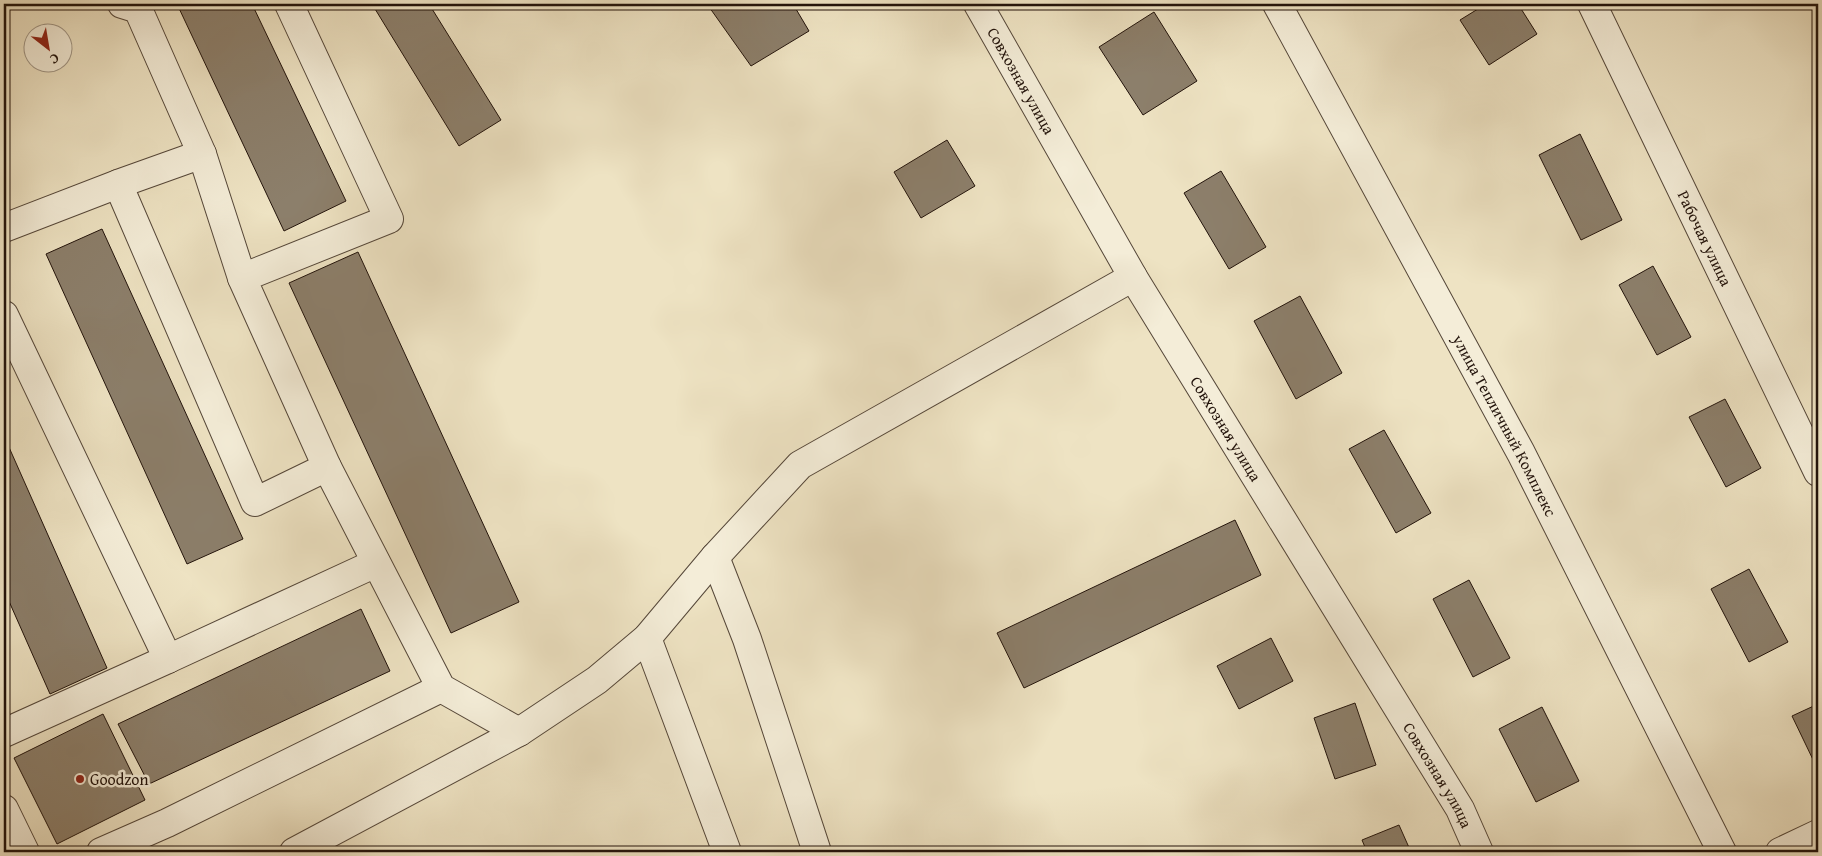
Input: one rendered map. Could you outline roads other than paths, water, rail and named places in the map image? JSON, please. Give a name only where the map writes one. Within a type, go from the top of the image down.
[{"type":"street","points":[[242,278],[389,219],[289,4]]},
{"type":"street","name":"Совхозная улица","points":[[978,4],[1133,277],[1460,809],[1480,852]]},
{"type":"street","name":"улица Тепличный Комплекс","points":[[1277,4],[1521,453],[1722,852]]},
{"type":"street","name":"Рабочая улица","points":[[1592,4],[1818,472]]},
{"type":"street","points":[[134,6],[202,154],[242,278],[327,467],[440,688],[519,732]]},
{"type":"street","points":[[4,228],[202,154]]},
{"type":"street","points":[[118,184],[255,502],[327,467]]},
{"type":"street","points":[[294,852],[519,732],[597,680],[647,638],[715,556],[800,465],[1133,277]]},
{"type":"street","points":[[4,315],[168,659]]},
{"type":"street","points":[[715,556],[747,639],[817,852]]},
{"type":"street","points":[[4,733],[376,563]]},
{"type":"street","points":[[647,638],[727,852]]},
{"type":"street","points":[[102,852],[167,823],[440,688]]},
{"type":"street","points":[[4,808],[24,852]]},
{"type":"street","points":[[1780,852],[1818,834]]},
{"type":"place","name":"Goodzon","points":[[80,779]]}]
